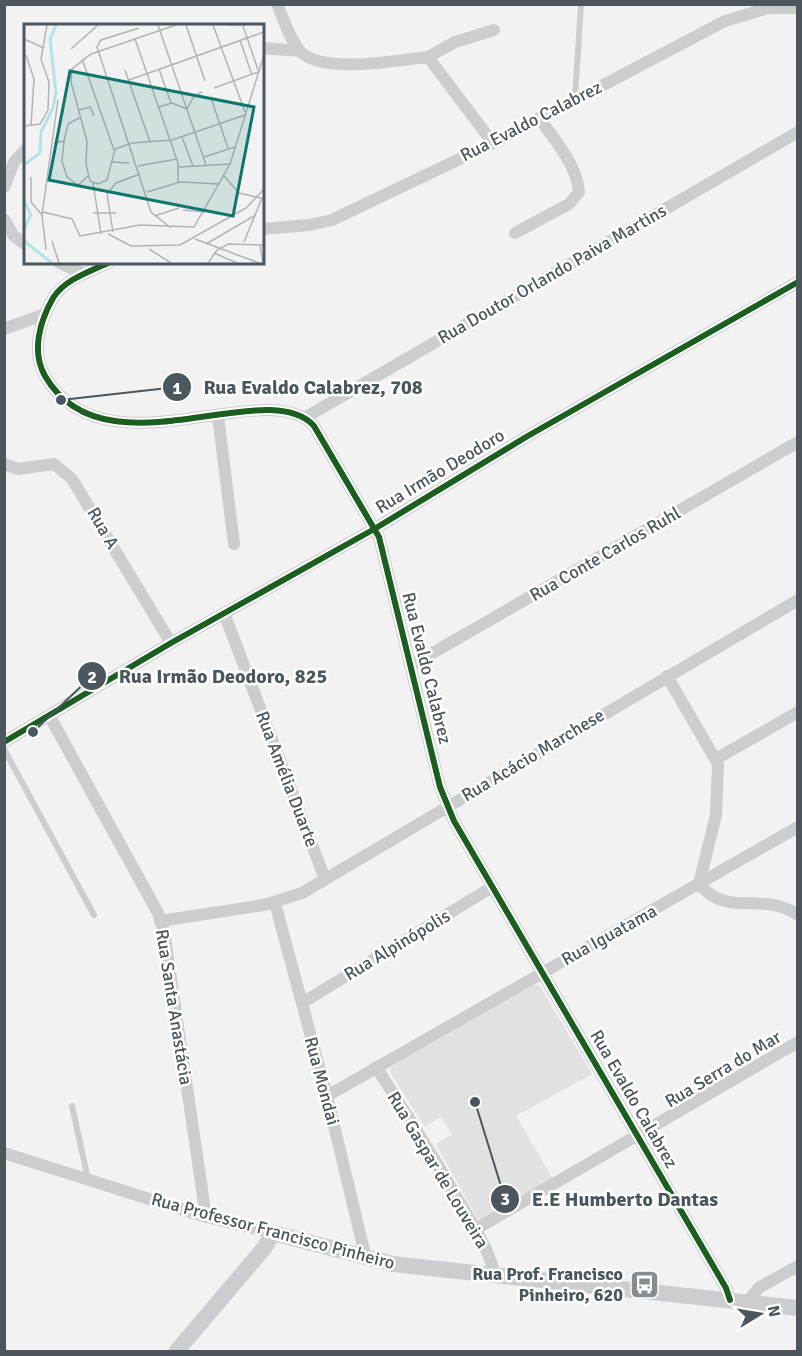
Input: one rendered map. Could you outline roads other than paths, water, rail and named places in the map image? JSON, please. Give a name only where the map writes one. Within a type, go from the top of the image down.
[{"type":"street","points":[[277,4],[300,51]]},
{"type":"street","name":"Rua Evaldo Calabrez","points":[[264,229],[309,225],[332,220],[493,143],[725,21],[768,9],[798,8]]},
{"type":"street","points":[[264,48],[300,51],[324,60],[344,64],[376,64],[428,57],[455,42],[494,30]]},
{"type":"street","points":[[428,57],[493,143]]},
{"type":"street","points":[[515,233],[570,204],[579,192],[578,182],[558,144],[539,118]]},
{"type":"street","name":"Rua Doutor Orlando Paiva Martins","points":[[306,417],[798,132]]},
{"type":"street","points":[[4,187],[14,162],[24,151]]},
{"type":"street","points":[[4,219],[13,235],[24,243]]},
{"type":"street","points":[[62,264],[84,274]]},
{"type":"street","points":[[106,264],[67,283],[55,296],[40,327],[38,355],[43,372],[51,386],[66,402],[91,413],[130,422],[178,422],[265,409],[290,411],[306,417]]},
{"type":"street","name":"Rua Irmão Deodoro","points":[[4,742],[171,643],[376,528],[526,437],[798,282]]},
{"type":"street","points":[[4,329],[45,314]]},
{"type":"street","points":[[218,416],[234,544]]},
{"type":"street","name":"Rua Evaldo Calabrez","points":[[306,417],[331,453],[376,528],[412,665],[440,787],[447,806],[726,1288],[739,1301]]},
{"type":"street","name":"Rua Conte Carlos Ruhl","points":[[412,665],[798,442]]},
{"type":"street","name":"Rua A","points":[[4,464],[18,469],[54,464],[64,471],[78,487],[171,643]]},
{"type":"street","name":"Rua Acácio Marchese","points":[[160,921],[275,903],[302,893],[798,600]]},
{"type":"street","name":"Rua Amélia Duarte","points":[[224,613],[324,879]]},
{"type":"street","points":[[667,676],[716,759],[718,769],[718,802],[699,884],[722,903],[769,903],[798,915]]},
{"type":"street","points":[[716,759],[798,712]]},
{"type":"street","name":"Rua Santa Anastácia","points":[[50,715],[160,921],[206,1217]]},
{"type":"street","name":"Rua Iguatama","points":[[327,1096],[798,827]]},
{"type":"street","name":"Rua Alpinópolis","points":[[302,1003],[492,887]]},
{"type":"street","name":"Rua Mondai","points":[[275,903],[327,1096],[366,1259]]},
{"type":"street","name":"Rua Serra do Mar","points":[[476,1229],[798,1042]]},
{"type":"street","name":"Rua Gaspar de Louveira","points":[[376,1067],[476,1229],[491,1258],[495,1274]]},
{"type":"street","name":"Rua Professor Francisco Pinheiro","points":[[4,1153],[206,1217],[366,1259],[798,1308]]},
{"type":"street","points":[[176,1352],[266,1246],[273,1233]]},
{"type":"street","points":[[739,1301],[798,1266]]},
{"type":"lane","points":[[575,98],[581,4]]},
{"type":"lane","points":[[4,749],[94,915]]},
{"type":"lane","points":[[72,1106],[88,1180]]},
{"type":"place","name":"Rua Evaldo Calabrez, 708","points":[[61,400]]},
{"type":"place","name":"Rua Irmão Deodoro, 825","points":[[33,732]]},
{"type":"place","name":"E.E Humberto Dantas","points":[[475,1102]]},
{"type":"place","name":"Rua Prof. Francisco Pinheiro, 620","points":[[644,1284]]}]
